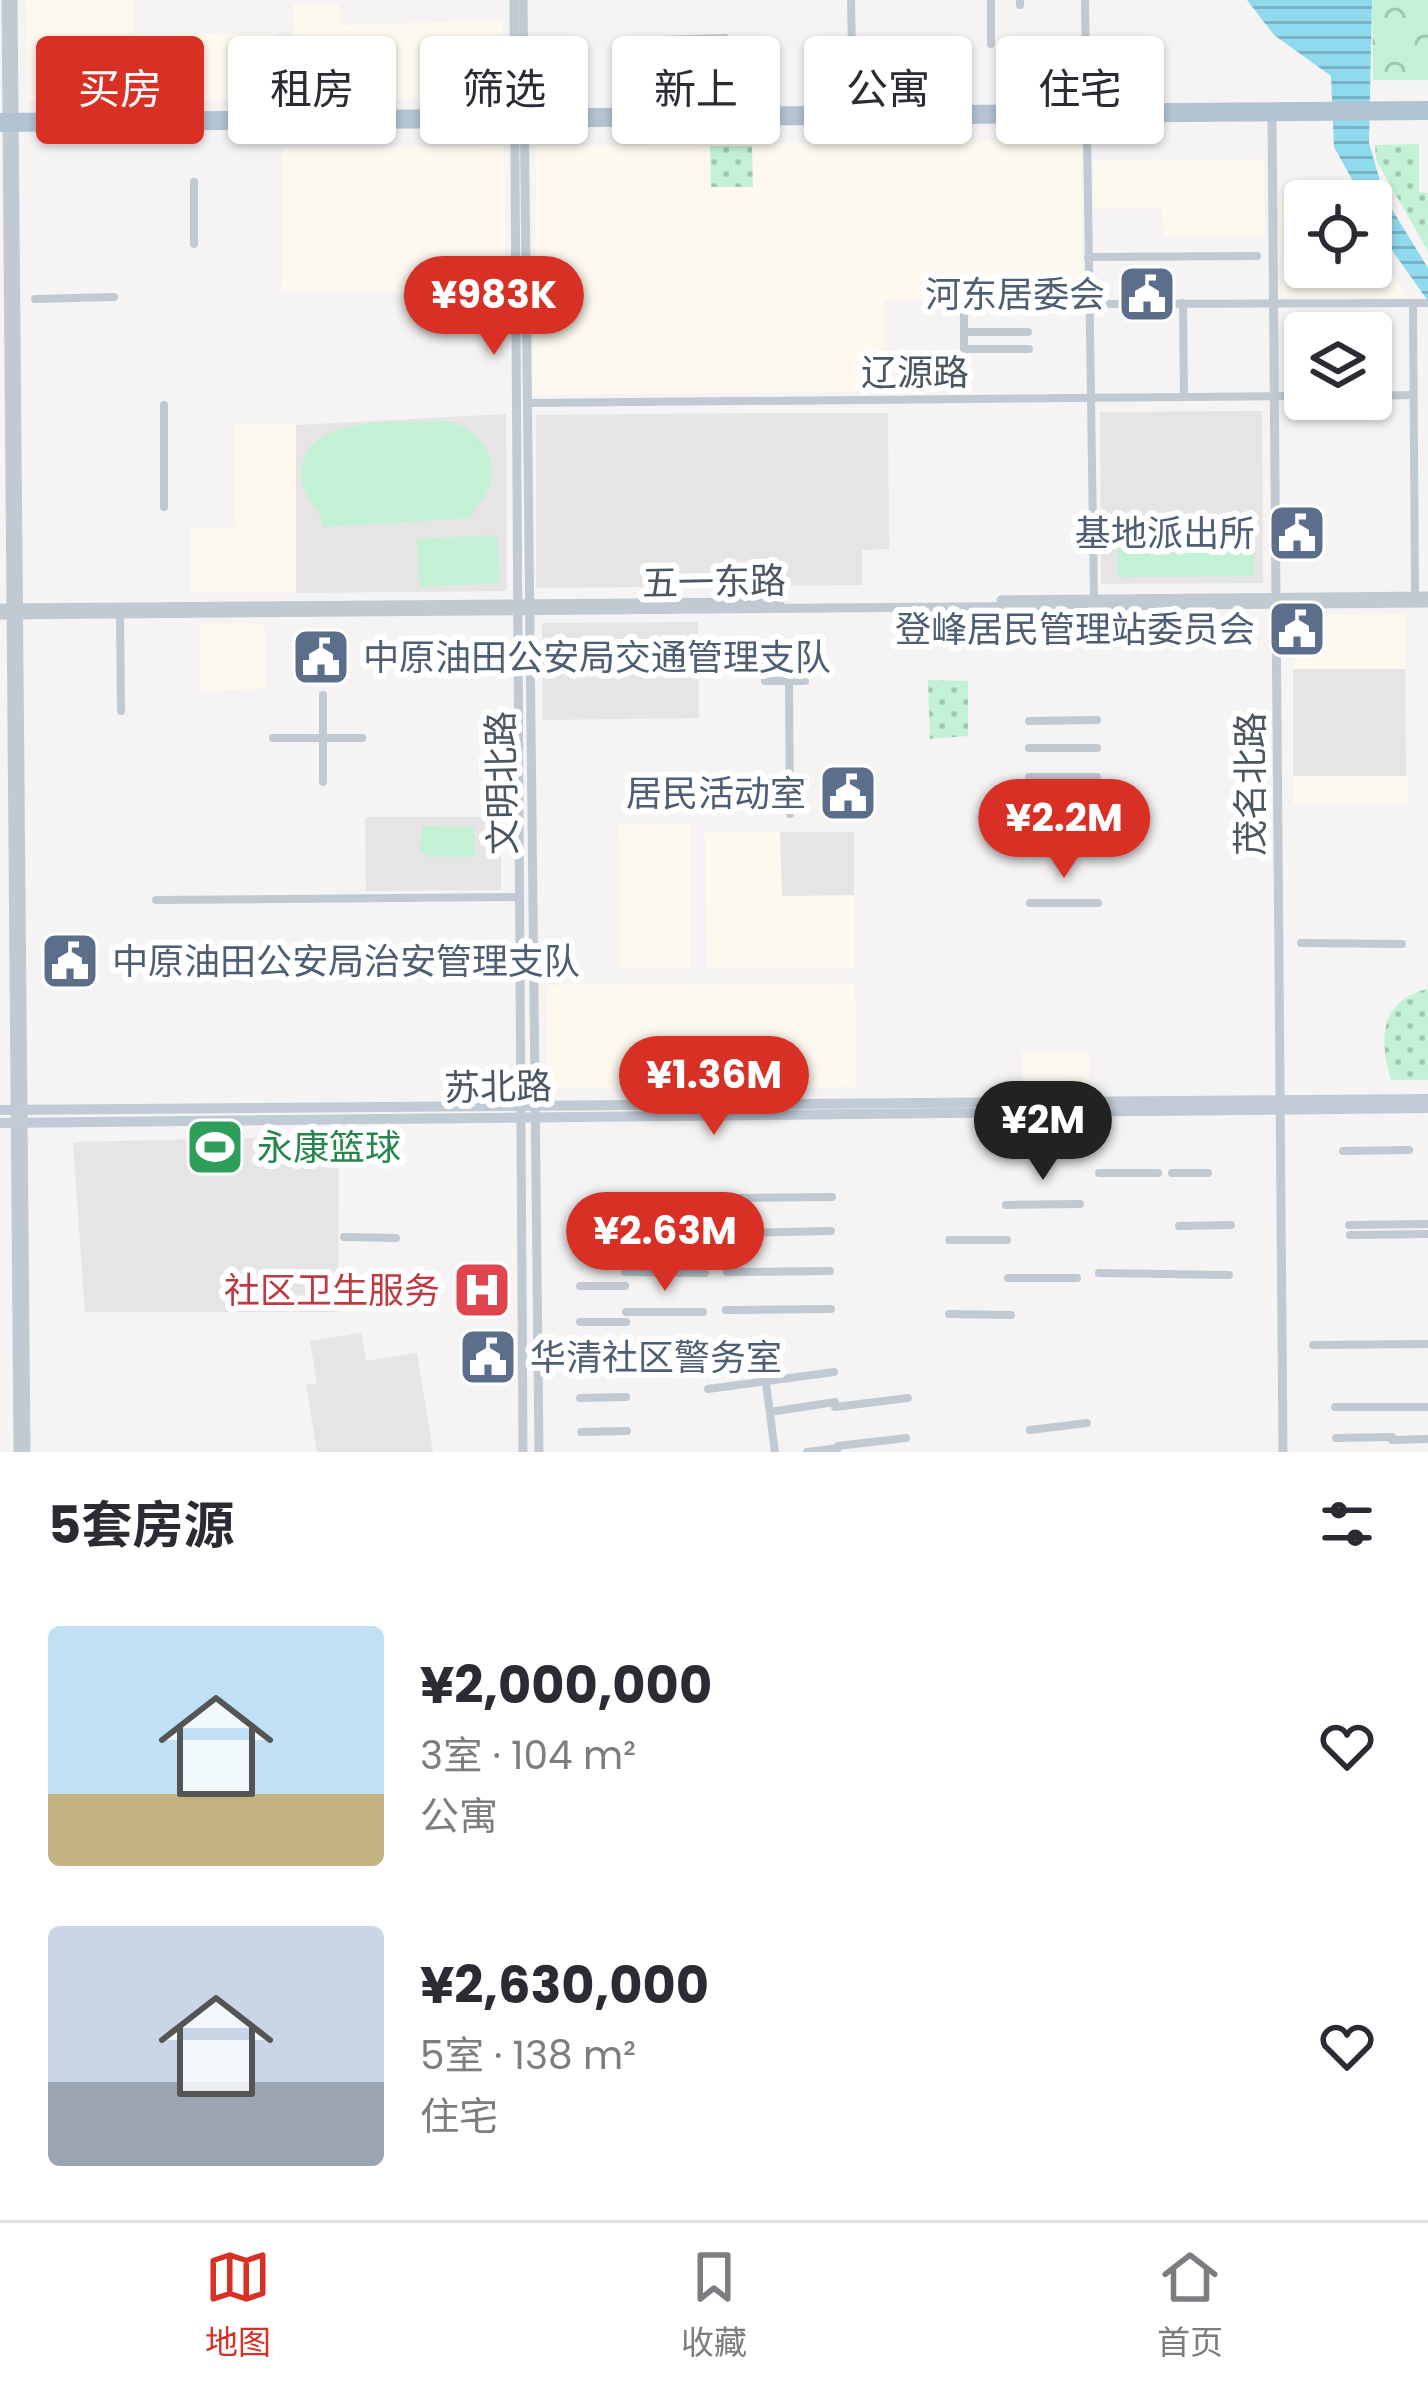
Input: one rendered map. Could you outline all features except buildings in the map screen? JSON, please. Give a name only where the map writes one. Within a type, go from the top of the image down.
[{"type":"main road","points":[[1164,113],[1428,111]]},
{"type":"main road","points":[[1164,115],[1330,112]]},
{"type":"main road","points":[[588,118],[996,115]]},
{"type":"main road","points":[[7,123],[420,120]]},
{"type":"main road","name":"苏北路","points":[[1280,1105],[1428,1099]]},
{"type":"main road","name":"苏北路","points":[[0,1110],[19,1116],[1280,1105],[1428,1108]]},
{"type":"main road","name":"苏北路","points":[[0,1123],[19,1116]]},
{"type":"street","points":[[10,0],[10,612],[22,1452]]},
{"type":"street","points":[[514,0],[516,36]]},
{"type":"street","points":[[523,36],[524,0]]},
{"type":"street","points":[[851,0],[851,36]]},
{"type":"street","points":[[991,0],[991,44]]},
{"type":"street","points":[[1085,0],[1085,36]]},
{"type":"street","name":"茂名北路","points":[[1272,116],[1283,1452]]},
{"type":"street","name":"文明北路","points":[[520,144],[529,1111],[523,1452]]},
{"type":"street","name":"文明北路","points":[[521,144],[526,403],[522,897],[539,1452]]},
{"type":"street","points":[[1086,144],[1094,598]]},
{"type":"street","points":[[194,182],[194,244]]},
{"type":"street","points":[[1088,257],[1257,256]]},
{"type":"street","points":[[35,299],[113,297]]},
{"type":"street","points":[[1184,303],[1184,397]]},
{"type":"street","points":[[1089,304],[1422,304],[1413,395],[1415,596]]},
{"type":"street","points":[[964,307],[964,365]]},
{"type":"street","points":[[964,332],[1028,332]]},
{"type":"street","points":[[964,349],[1028,349]]},
{"type":"street","points":[[1392,396],[1413,395]]},
{"type":"street","name":"辽源路","points":[[526,403],[1284,396]]},
{"type":"street","points":[[164,405],[164,507]]},
{"type":"street","name":"五一东路","points":[[10,612],[1094,598],[1428,599]]},
{"type":"street","name":"五一东路","points":[[10,612],[1428,599]]},
{"type":"street","points":[[119,613],[121,711]]},
{"type":"street","points":[[765,650],[765,681],[805,681]]},
{"type":"street","points":[[790,681],[790,814]]},
{"type":"street","points":[[323,695],[323,782]]},
{"type":"street","points":[[1029,721],[1097,720]]},
{"type":"street","points":[[273,738],[362,738]]},
{"type":"street","points":[[1029,748],[1097,748]]},
{"type":"street","points":[[1029,777],[1097,777]]},
{"type":"street","points":[[1026,836],[1097,836]]},
{"type":"street","points":[[156,900],[522,897]]},
{"type":"street","points":[[1030,903],[1098,903]]},
{"type":"street","points":[[1301,943],[1402,944]]},
{"type":"street","points":[[1343,1151],[1408,1150]]},
{"type":"street","points":[[1099,1173],[1158,1173]]},
{"type":"street","points":[[1172,1173],[1208,1173]]},
{"type":"street","points":[[730,1198],[832,1197]]},
{"type":"street","points":[[625,1198],[718,1198]]},
{"type":"street","points":[[1006,1205],[1080,1204]]},
{"type":"street","points":[[578,1212],[625,1212]]},
{"type":"street","points":[[1428,1224],[1349,1230],[1428,1234]]},
{"type":"street","points":[[1179,1226],[1232,1225]]},
{"type":"street","points":[[731,1233],[831,1231]]},
{"type":"street","points":[[625,1233],[711,1232]]},
{"type":"street","points":[[344,1237],[396,1238]]},
{"type":"street","points":[[949,1240],[1007,1240]]},
{"type":"street","points":[[578,1246],[625,1246]]},
{"type":"street","points":[[727,1271],[830,1271]]},
{"type":"street","points":[[625,1272],[705,1273]]},
{"type":"street","points":[[1099,1274],[1229,1274]]},
{"type":"street","points":[[1008,1278],[1078,1278]]},
{"type":"street","points":[[580,1286],[626,1286]]},
{"type":"street","points":[[726,1310],[831,1309]]},
{"type":"street","points":[[580,1322],[703,1312]]},
{"type":"street","points":[[950,1314],[1011,1316]]},
{"type":"street","points":[[1313,1345],[1428,1344]]},
{"type":"street","points":[[761,1346],[776,1452]]},
{"type":"street","points":[[708,1389],[834,1372]]},
{"type":"street","points":[[580,1398],[626,1397]]},
{"type":"street","points":[[770,1412],[908,1398]]},
{"type":"street","points":[[1335,1407],[1428,1407]]},
{"type":"street","points":[[1030,1430],[1087,1423]]},
{"type":"street","points":[[581,1432],[627,1431]]},
{"type":"street","points":[[807,1452],[906,1438]]},
{"type":"street","points":[[1336,1438],[1428,1439]]},
{"type":"shaded area","points":[[26,0],[133,0],[134,34],[276,33],[228,36],[228,100],[204,100],[204,36],[36,36],[36,101],[27,101]]},
{"type":"shaded area","points":[[339,3],[340,25],[503,20],[503,36],[420,36],[420,99],[396,99],[396,36],[293,36],[293,4]]},
{"type":"shaded area","points":[[972,141],[1081,147],[1082,300],[884,301],[884,391],[532,395],[537,146]]},
{"type":"shaded area","points":[[504,146],[506,292],[282,291],[283,148]]},
{"type":"shaded area","points":[[1264,159],[1265,237],[1164,237],[1161,209],[1094,209],[1093,160]]},
{"type":"shaded area","points":[[1280,195],[1284,195],[1284,288],[1392,288],[1392,273],[1407,298],[1282,296]]},
{"type":"shaded area","points":[[1262,411],[1263,583],[1101,584],[1100,412]]},
{"type":"shaded area","points":[[888,413],[889,549],[862,550],[862,585],[536,588],[536,415]]},
{"type":"shaded area","points":[[506,414],[507,591],[296,593],[296,425]]},
{"type":"shaded area","points":[[234,425],[296,425],[296,593],[191,593],[191,528],[235,527]]},
{"type":"shaded area","points":[[1406,614],[1405,669],[1293,669],[1293,623],[1303,615]]},
{"type":"shaded area","points":[[698,622],[699,718],[543,720],[542,623]]},
{"type":"shaded area","points":[[199,624],[265,625],[266,689],[201,691]]},
{"type":"shaded area","points":[[1293,669],[1405,669],[1406,776],[1293,776]]},
{"type":"shaded area","points":[[1293,776],[1408,776],[1408,803],[1293,804]]},
{"type":"shaded area","points":[[365,817],[501,817],[501,890],[366,891]]},
{"type":"shaded area","points":[[691,823],[691,969],[620,969],[619,824]]},
{"type":"shaded area","points":[[780,832],[783,896],[854,895],[854,969],[707,969],[705,833]]},
{"type":"shaded area","points":[[780,832],[854,832],[854,895],[782,896]]},
{"type":"shaded area","points":[[855,983],[856,1087],[547,1089],[547,985]]},
{"type":"shaded area","points":[[1022,1051],[1090,1052],[1090,1087],[1022,1087]]},
{"type":"shaded area","points":[[339,1136],[338,1312],[85,1312],[73,1142]]},
{"type":"shaded area","points":[[361,1333],[366,1361],[417,1353],[433,1452],[317,1452],[306,1385],[317,1383],[310,1341]]},
{"type":"green space","points":[[1372,0],[1428,0],[1428,80],[1373,80]]},
{"type":"green space","points":[[1419,144],[1419,192],[1428,193],[1428,251],[1392,188],[1392,180],[1376,160],[1375,145]]},
{"type":"green space","points":[[710,146],[752,146],[753,187],[711,187]]},
{"type":"green space","points":[[446,421],[475,435],[491,462],[490,485],[472,518],[323,527],[301,476],[305,455],[318,440],[357,425]]},
{"type":"green space","points":[[1253,521],[1254,576],[1118,577],[1117,522]]},
{"type":"green space","points":[[497,535],[500,583],[420,587],[417,539]]},
{"type":"green space","points":[[928,680],[968,681],[968,736],[930,739]]},
{"type":"green space","points":[[423,826],[474,827],[475,857],[427,857],[419,849]]},
{"type":"green space","points":[[1428,989],[1428,1080],[1391,1080],[1385,1050],[1387,1024],[1400,1002]]},
{"type":"water","points":[[1247,0],[1372,0],[1369,143],[1380,180],[1352,180],[1334,147],[1331,76],[1274,35]]},
{"type":"water","points":[[1392,209],[1428,268],[1428,301],[1392,250]]},
{"type":"place","name":"河东居委会","points":[[1147,294]]},
{"type":"place","name":"基地派出所","points":[[1297,533]]},
{"type":"place","name":"登峰居民管理站委员会","points":[[1297,629]]},
{"type":"place","name":"中原油田公安局交通管理支队","points":[[321,657]]},
{"type":"place","name":"居民活动室","points":[[848,793]]},
{"type":"place","name":"中原油田公安局治安管理支队","points":[[70,961]]},
{"type":"place","name":"永康篮球","points":[[215,1147]]},
{"type":"place","name":"社区卫生服务","points":[[482,1290]]},
{"type":"place","name":"华清社区警务室","points":[[488,1357]]}]
